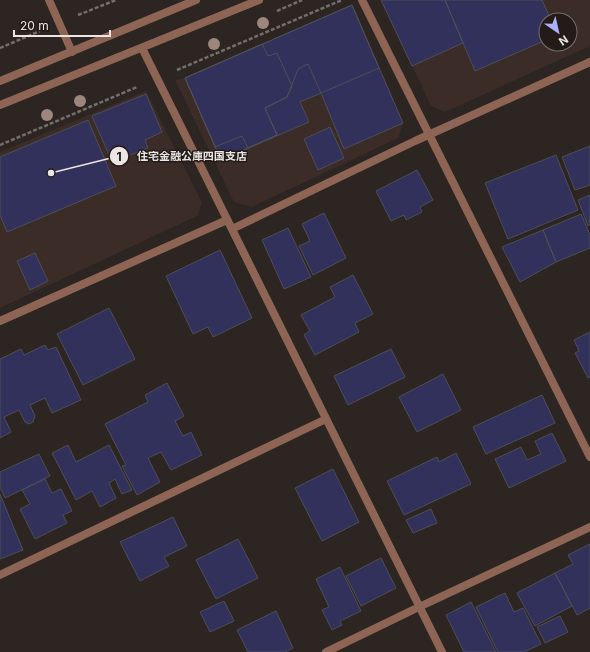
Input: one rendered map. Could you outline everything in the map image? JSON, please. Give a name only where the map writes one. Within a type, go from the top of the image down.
[{"type":"street","points":[[48,0],[72,52]]},
{"type":"street","points":[[0,82],[196,0]]},
{"type":"street","points":[[0,105],[80,71],[142,48],[259,0]]},
{"type":"street","points":[[362,0],[590,457]]},
{"type":"street","points":[[142,48],[442,652]]},
{"type":"street","points":[[232,230],[430,134],[590,62]]},
{"type":"street","points":[[0,322],[227,220]]},
{"type":"street","points":[[0,575],[326,419]]},
{"type":"street","points":[[326,652],[419,606],[590,527]]},
{"type":"shaded area","points":[[381,0],[590,0],[590,46],[578,51],[578,12],[538,12],[538,52],[577,52],[445,112],[431,106]]},
{"type":"shaded area","points":[[352,5],[403,123],[398,138],[252,207],[234,202],[175,80],[185,78]]},
{"type":"shaded area","points":[[146,91],[202,203],[197,216],[0,308],[0,152]]},
{"type":"building","points":[[381,0],[445,0],[463,43],[412,66]]},
{"type":"building","points":[[445,0],[542,0],[547,12],[538,12],[538,43],[475,71]]},
{"type":"building","points":[[352,5],[379,68],[321,93],[308,64],[298,69],[287,97],[265,108],[277,135],[221,160],[185,78]]},
{"type":"building","points":[[352,5],[403,123],[344,149],[321,93],[300,102],[309,122],[221,160],[185,78]]},
{"type":"building","points":[[262,44],[268,56],[277,53],[292,86],[287,97],[265,108],[277,135],[248,148],[242,136],[215,147],[185,78]]},
{"type":"building","points":[[146,94],[162,132],[145,140],[148,148],[125,157],[126,159],[113,164],[92,116]]},
{"type":"building","points":[[88,120],[116,186],[7,232],[0,215],[0,157]]},
{"type":"building","points":[[330,127],[344,158],[318,170],[304,139]]},
{"type":"building","points":[[590,146],[590,185],[575,190],[562,157]]},
{"type":"building","points":[[556,155],[578,210],[508,239],[485,183]]},
{"type":"building","points":[[417,170],[433,200],[420,207],[422,212],[406,220],[404,215],[391,221],[376,191]]},
{"type":"building","points":[[590,195],[590,225],[588,226],[578,200]]},
{"type":"building","points":[[324,213],[346,258],[313,275],[299,246],[310,241],[302,224]]},
{"type":"building","points":[[581,214],[590,235],[590,248],[556,262],[543,230]]},
{"type":"building","points":[[288,228],[311,277],[284,289],[262,240]]},
{"type":"building","points":[[543,230],[556,262],[520,282],[502,247]]},
{"type":"building","points":[[220,250],[252,318],[213,337],[208,327],[193,334],[166,276]]},
{"type":"building","points":[[35,253],[48,281],[30,290],[17,261]]},
{"type":"building","points":[[353,275],[373,314],[355,323],[359,332],[315,355],[304,335],[310,331],[301,315],[335,297],[330,287]]},
{"type":"building","points":[[109,308],[135,359],[83,385],[57,334]]},
{"type":"building","points":[[590,332],[590,377],[588,378],[575,353],[579,351],[574,340]]},
{"type":"building","points":[[45,345],[48,350],[56,347],[81,400],[52,413],[45,398],[30,405],[35,416],[33,422],[29,424],[25,422],[19,410],[4,417],[11,432],[0,438],[0,359],[21,349],[24,355]]},
{"type":"building","points":[[391,349],[405,377],[348,405],[334,376]]},
{"type":"building","points":[[443,374],[461,410],[417,432],[399,397]]},
{"type":"building","points":[[167,383],[184,416],[175,421],[183,436],[191,432],[202,455],[171,470],[161,452],[148,458],[160,482],[137,495],[122,466],[126,465],[105,424],[148,402],[145,395]]},
{"type":"building","points":[[542,395],[555,423],[486,454],[473,427]]},
{"type":"building","points":[[552,433],[566,461],[509,488],[495,459],[521,447],[527,460],[541,454],[535,441]]},
{"type":"building","points":[[68,445],[76,462],[109,445],[132,490],[122,494],[115,479],[109,483],[116,498],[100,507],[92,491],[76,500],[52,453]]},
{"type":"building","points":[[456,453],[471,484],[404,515],[387,481],[437,457],[439,462]]},
{"type":"building","points":[[39,454],[50,476],[5,498],[0,487],[0,472]]},
{"type":"building","points":[[333,469],[359,522],[322,541],[295,488]]},
{"type":"building","points":[[45,479],[52,493],[61,489],[72,511],[63,515],[67,523],[35,539],[20,509],[30,504],[22,490]]},
{"type":"building","points":[[0,494],[23,550],[0,559]]},
{"type":"building","points":[[431,509],[437,523],[413,533],[406,520]]},
{"type":"building","points":[[173,517],[187,546],[164,557],[169,566],[140,581],[120,542]]},
{"type":"building","points":[[238,539],[258,578],[216,599],[196,560]]},
{"type":"building","points":[[590,544],[590,608],[577,615],[555,573],[573,564],[568,555]]},
{"type":"building","points":[[381,558],[396,588],[361,606],[346,576]]},
{"type":"building","points":[[340,567],[361,611],[340,621],[342,625],[332,630],[322,610],[329,607],[316,579]]},
{"type":"building","points":[[555,573],[572,606],[535,626],[517,593]]},
{"type":"building","points":[[505,593],[514,612],[523,608],[541,644],[524,652],[498,652],[476,607]]},
{"type":"building","points":[[224,601],[234,621],[210,632],[200,612]]},
{"type":"building","points":[[471,602],[496,652],[464,652],[446,615]]},
{"type":"building","points":[[276,611],[293,648],[285,652],[248,652],[237,630]]},
{"type":"building","points":[[560,616],[568,632],[545,643],[537,627]]},
{"type":"place","name":"住宅金融公庫四国支店","points":[[51,173]]}]
